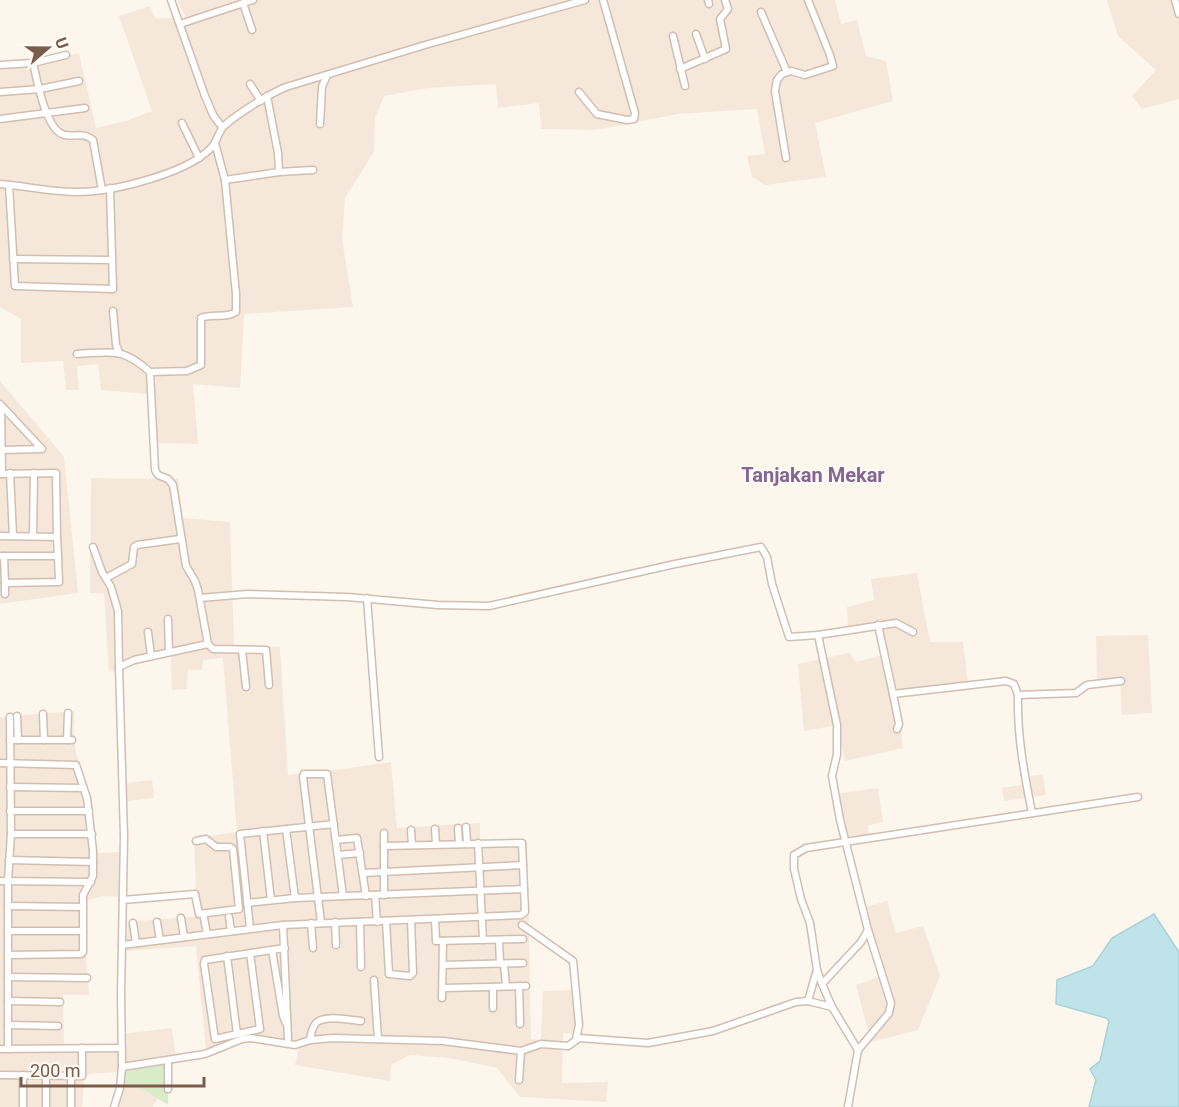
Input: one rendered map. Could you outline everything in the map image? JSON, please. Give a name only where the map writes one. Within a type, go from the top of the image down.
[{"type":"street","points":[[171,0],[213,115],[222,127]]},
{"type":"street","points":[[180,24],[253,0]]},
{"type":"street","points":[[0,184],[75,192],[102,190],[165,174],[199,158],[210,150],[222,127],[264,99],[305,80],[585,0]]},
{"type":"street","points":[[579,92],[597,114],[634,120],[635,113],[603,0]]},
{"type":"street","points":[[680,69],[726,49],[720,19],[728,9],[725,0]]},
{"type":"street","points":[[786,158],[775,91],[777,80],[787,72],[805,75],[832,66],[830,55],[808,0]]},
{"type":"street","points":[[1175,0],[1179,14]]},
{"type":"street","points":[[243,3],[252,30]]},
{"type":"street","points":[[761,12],[787,72]]},
{"type":"street","points":[[696,34],[705,59]]},
{"type":"street","points":[[673,36],[685,86]]},
{"type":"street","points":[[0,65],[33,63],[66,56]]},
{"type":"street","points":[[33,63],[47,114],[58,133],[84,135],[93,140],[102,190]]},
{"type":"street","points":[[320,124],[322,87],[327,75]]},
{"type":"street","points":[[0,92],[40,89],[79,81]]},
{"type":"street","points":[[250,84],[264,99],[278,153],[279,172]]},
{"type":"street","points":[[0,120],[85,108]]},
{"type":"street","points":[[182,123],[199,158]]},
{"type":"street","points":[[77,354],[119,352],[134,358],[150,372],[187,371],[200,367],[201,318],[223,317],[236,312],[225,180],[215,143]]},
{"type":"street","points":[[225,180],[279,172],[313,170]]},
{"type":"street","points":[[9,185],[15,286],[113,289],[110,188]]},
{"type":"street","points":[[13,259],[112,260]]},
{"type":"street","points":[[113,311],[116,345],[119,352]]},
{"type":"street","points":[[150,372],[156,470],[158,475],[168,479],[173,485],[180,539],[186,566],[195,581],[200,598],[208,644],[211,649],[266,650],[269,685]]},
{"type":"street","points":[[1,405],[1,474],[56,473],[59,582],[5,583]]},
{"type":"street","points":[[1,405],[42,449],[2,450]]},
{"type":"street","points":[[10,473],[13,536]]},
{"type":"street","points":[[33,536],[34,473]]},
{"type":"street","points":[[0,536],[57,537]]},
{"type":"street","points":[[105,578],[132,564],[136,545],[180,539]]},
{"type":"street","points":[[93,547],[114,595],[118,611],[124,837],[122,1067],[120,1088],[114,1107]]},
{"type":"street","points":[[200,598],[248,594],[367,598],[438,605],[489,606],[761,547],[766,557],[787,636],[794,638],[896,623],[912,632]]},
{"type":"street","points":[[5,594],[2,556],[58,556]]},
{"type":"street","points":[[367,598],[379,757]]},
{"type":"street","points":[[168,619],[169,652]]},
{"type":"street","points":[[878,625],[899,724],[897,729]]},
{"type":"street","points":[[148,632],[151,656]]},
{"type":"street","points":[[818,635],[837,725],[837,754],[832,776],[840,820],[868,930],[891,1003],[891,1009],[858,1050],[848,1107]]},
{"type":"street","points":[[119,667],[134,660],[208,644]]},
{"type":"street","points":[[243,650],[246,687]]},
{"type":"street","points":[[893,694],[1006,681],[1014,684],[1018,694],[1017,725],[1020,749],[1032,813]]},
{"type":"street","points":[[1018,694],[1074,693],[1079,692],[1084,686],[1121,681]]},
{"type":"street","points":[[14,740],[70,740],[68,713]]},
{"type":"street","points":[[43,714],[44,740]]},
{"type":"street","points":[[8,1049],[8,881],[11,834],[9,763],[14,740],[14,716]]},
{"type":"street","points":[[0,762],[74,764],[78,767],[92,834],[93,862],[91,882],[83,895],[83,950],[81,954],[8,955]]},
{"type":"street","points":[[321,922],[303,775],[326,772],[343,896]]},
{"type":"street","points":[[10,788],[83,788]]},
{"type":"street","points":[[858,1050],[832,1007],[817,970],[810,923],[797,885],[794,855],[807,848],[1138,796]]},
{"type":"street","points":[[10,811],[88,811]]},
{"type":"street","points":[[250,928],[240,834],[334,824]]},
{"type":"street","points":[[466,827],[467,843]]},
{"type":"street","points":[[458,828],[459,844]]},
{"type":"street","points":[[286,829],[295,898]]},
{"type":"street","points":[[435,829],[436,844]]},
{"type":"street","points":[[411,830],[412,845]]},
{"type":"street","points":[[263,831],[271,900]]},
{"type":"street","points":[[384,833],[384,895]]},
{"type":"street","points":[[11,834],[92,834]]},
{"type":"street","points":[[336,840],[357,838],[366,896]]},
{"type":"street","points":[[123,900],[195,894],[200,914],[239,909],[233,849],[230,847],[216,848],[206,839],[196,840]]},
{"type":"street","points":[[478,843],[483,940]]},
{"type":"street","points":[[122,945],[283,925],[435,919],[523,914],[525,912],[522,843],[384,846]]},
{"type":"street","points":[[338,855],[360,853]]},
{"type":"street","points":[[9,860],[93,862]]},
{"type":"street","points":[[363,873],[384,870],[523,865]]},
{"type":"street","points":[[0,881],[91,882]]},
{"type":"street","points":[[247,903],[295,898],[524,889]]},
{"type":"street","points":[[375,895],[377,922]]},
{"type":"street","points":[[8,906],[83,907]]},
{"type":"street","points":[[229,917],[231,931]]},
{"type":"street","points":[[181,918],[184,937]]},
{"type":"street","points":[[204,918],[207,934]]},
{"type":"street","points":[[435,919],[436,941],[523,939]]},
{"type":"street","points":[[387,921],[389,974],[410,976],[413,973],[411,920]]},
{"type":"street","points":[[157,922],[160,940]]},
{"type":"street","points":[[335,922],[336,945]]},
{"type":"street","points":[[360,922],[361,967]]},
{"type":"street","points":[[133,923],[136,943]]},
{"type":"street","points":[[311,923],[313,948]]},
{"type":"street","points":[[283,925],[288,1039]]},
{"type":"street","points":[[122,1067],[205,1054],[242,1039],[251,1038],[295,1045],[310,1040],[333,1038],[443,1041],[521,1051],[541,1044],[568,1046],[576,1039],[579,1025],[573,961],[522,925]]},
{"type":"street","points":[[822,984],[861,942],[868,930]]},
{"type":"street","points":[[8,931],[83,932]]},
{"type":"street","points":[[499,940],[506,986]]},
{"type":"street","points":[[442,998],[443,941]]},
{"type":"street","points":[[250,953],[260,1029],[218,1039],[214,1036],[205,960],[227,956],[285,948]]},
{"type":"street","points":[[272,950],[283,1016],[288,1026]]},
{"type":"street","points":[[227,956],[237,1034]]},
{"type":"street","points":[[443,965],[523,963]]},
{"type":"street","points":[[808,1001],[817,970]]},
{"type":"street","points":[[8,977],[87,978]]},
{"type":"street","points":[[374,980],[378,1039]]},
{"type":"street","points":[[443,988],[522,986],[520,1024]]},
{"type":"street","points":[[493,987],[493,1008]]},
{"type":"street","points":[[8,1001],[60,1002]]},
{"type":"street","points":[[576,1039],[648,1043],[688,1037],[756,1017],[796,1002],[808,1001],[832,1007]]},
{"type":"street","points":[[310,1040],[314,1026],[318,1022],[335,1019],[361,1021]]},
{"type":"street","points":[[8,1024],[58,1026]]},
{"type":"street","points":[[0,1075],[82,1076],[82,1048]]},
{"type":"street","points":[[0,1049],[122,1048]]},
{"type":"street","points":[[519,1080],[521,1051]]},
{"type":"street","points":[[168,1061],[168,1089]]},
{"type":"street","points":[[22,1107],[23,1075]]},
{"type":"street","points":[[46,1076],[46,1107]]},
{"type":"street","points":[[71,1076],[71,1107]]},
{"type":"shaded area","points":[[177,0],[835,0],[841,24],[857,20],[866,56],[886,61],[893,101],[815,123],[826,177],[765,185],[752,177],[747,156],[765,154],[757,109],[678,114],[595,130],[541,129],[539,103],[498,108],[496,84],[428,88],[384,96],[375,118],[374,152],[345,198],[342,239],[353,307],[244,314],[240,388],[193,384],[198,444],[152,443],[147,394],[101,390],[98,364],[77,366],[79,390],[66,390],[63,361],[21,363],[21,319],[0,307],[0,64],[36,63],[79,53],[96,128],[126,121],[152,111],[119,16],[150,6],[155,18],[173,18],[187,26],[186,17]]},
{"type":"shaded area","points":[[1107,0],[1179,0],[1179,99],[1142,109],[1132,96],[1156,70],[1118,36]]},
{"type":"shaded area","points":[[0,381],[64,457],[78,593],[0,604]]},
{"type":"shaded area","points":[[91,478],[178,479],[183,518],[230,522],[234,646],[280,647],[288,775],[391,762],[397,828],[480,823],[480,843],[527,840],[531,1039],[541,1040],[543,991],[577,990],[578,1034],[563,1033],[562,1083],[608,1082],[606,1102],[520,1097],[497,1068],[449,1058],[410,1055],[391,1065],[390,1081],[295,1065],[301,1040],[290,1045],[254,1036],[206,1051],[196,946],[126,951],[128,922],[197,916],[194,838],[237,832],[223,658],[203,660],[202,670],[188,670],[187,689],[172,690],[171,655],[109,672],[104,593],[90,593]]},
{"type":"shaded area","points":[[917,573],[930,642],[963,642],[968,683],[896,695],[903,748],[845,761],[838,725],[804,731],[798,664],[849,653],[856,662],[883,655],[877,623],[848,629],[847,607],[874,600],[871,579]]},
{"type":"shaded area","points":[[1148,635],[1152,713],[1122,715],[1120,681],[1097,684],[1096,636]]},
{"type":"shaded area","points":[[74,711],[74,742],[98,853],[121,852],[121,897],[103,896],[82,902],[89,995],[63,995],[64,1047],[118,1045],[118,1072],[89,1074],[84,1079],[82,1107],[0,1107],[0,717]]},
{"type":"shaded area","points":[[1043,774],[1046,795],[1004,801],[1002,788],[1028,784],[1027,777]]},
{"type":"shaded area","points":[[152,780],[154,798],[127,801],[125,783]]},
{"type":"shaded area","points":[[878,788],[883,822],[868,825],[869,838],[843,841],[836,794]]},
{"type":"shaded area","points":[[887,901],[896,933],[923,926],[940,976],[918,1030],[871,1042],[856,985],[884,975],[866,907]]},
{"type":"shaded area","points":[[172,1028],[176,1058],[123,1066],[121,1034]]},
{"type":"shaded area","points":[[123,1085],[143,1089],[158,1098],[152,1107],[114,1107]]},
{"type":"green space","points":[[169,1059],[168,1105],[143,1089],[123,1085],[123,1066]]},
{"type":"water","points":[[1154,914],[1179,952],[1179,1107],[1089,1107],[1096,1080],[1090,1069],[1100,1061],[1109,1021],[1106,1018],[1056,1004],[1057,980],[1093,966],[1112,938]]},
{"type":"district","name":"Tanjakan Mekar","points":[[813,475]]}]
